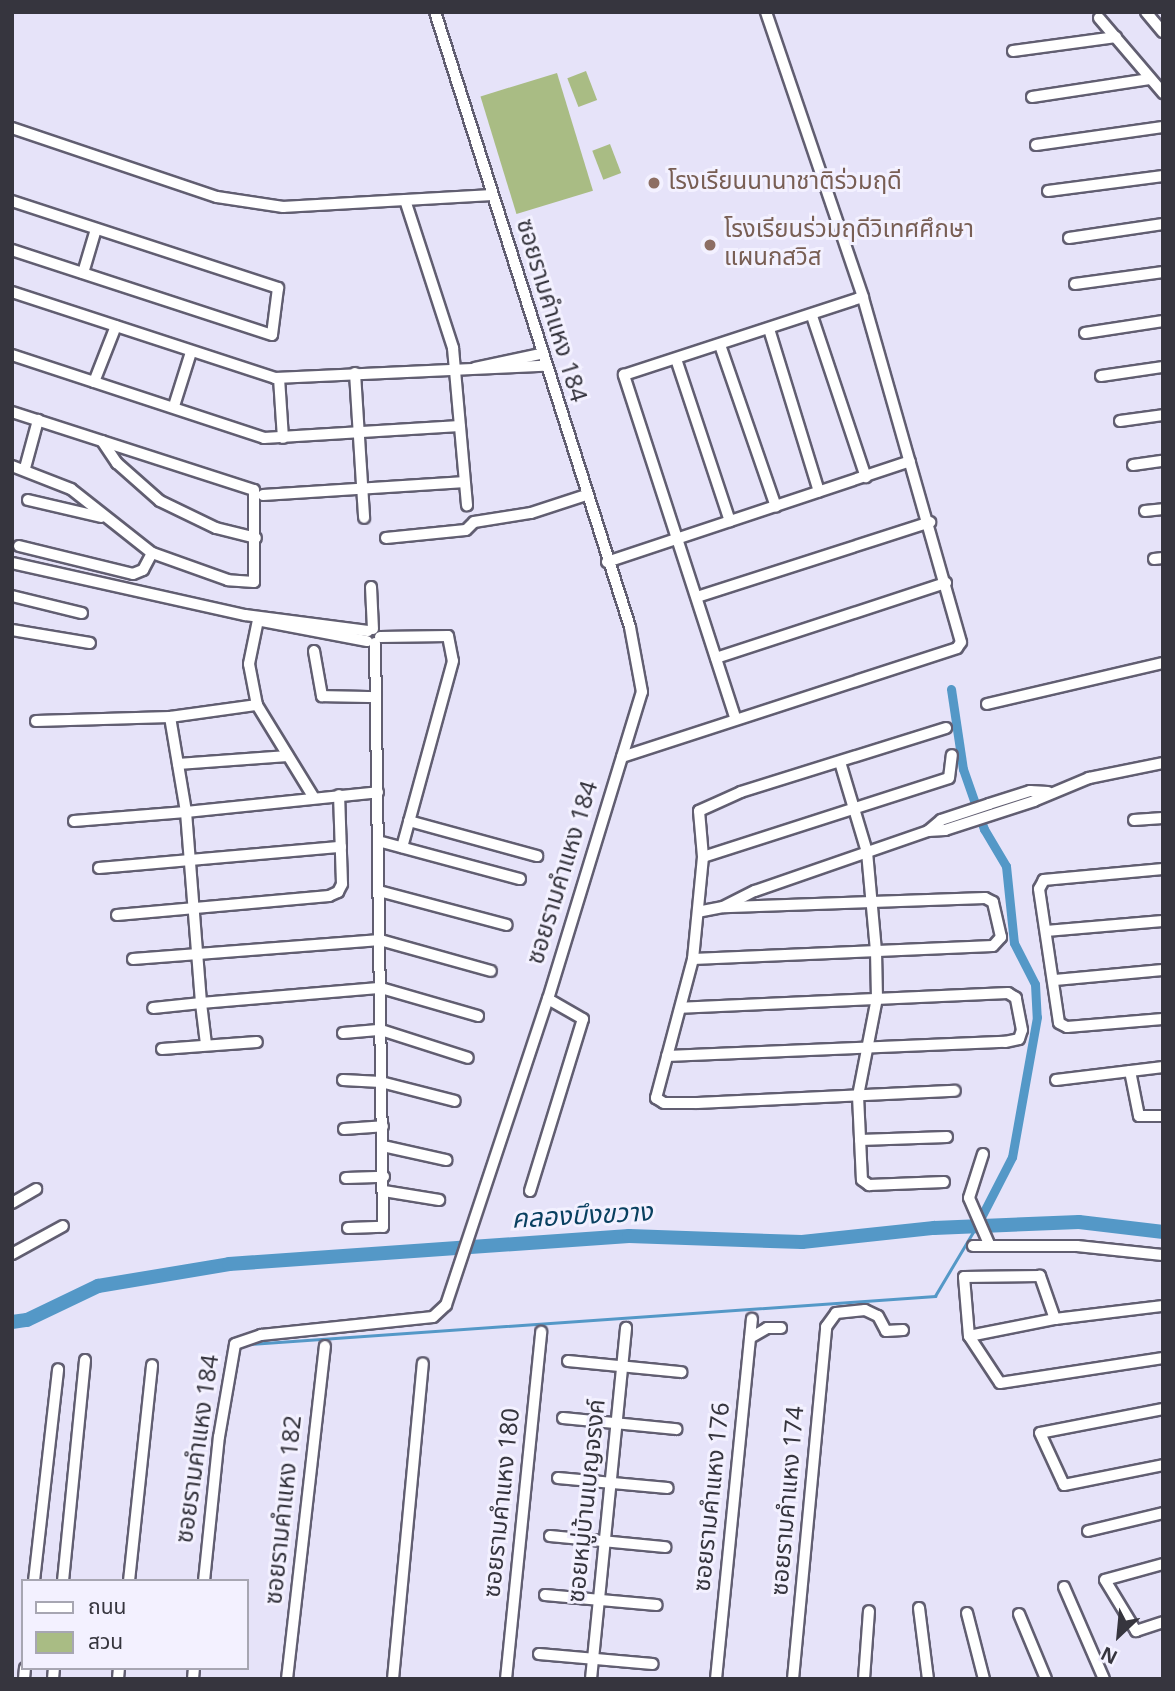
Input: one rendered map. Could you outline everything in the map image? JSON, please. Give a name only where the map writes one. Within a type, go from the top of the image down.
[{"type":"street","name":"ซอยรามคำแหง 184","points":[[204,1579],[219,1437],[235,1343],[261,1335],[433,1317],[446,1306],[455,1271],[548,999],[642,692],[642,676],[435,12]]},
{"type":"street","points":[[622,757],[735,717],[957,648],[961,638],[930,522],[863,297],[766,12]]},
{"type":"street","points":[[1146,12],[1163,32]]},
{"type":"street","points":[[1099,18],[1163,93]]},
{"type":"street","points":[[1013,51],[1116,37]]},
{"type":"street","points":[[1032,97],[1150,79]]},
{"type":"street","points":[[1036,145],[1163,127]]},
{"type":"street","points":[[12,128],[217,197],[283,207],[492,195]]},
{"type":"street","points":[[1048,191],[1163,176]]},
{"type":"street","points":[[405,200],[455,368],[462,482],[467,505]]},
{"type":"street","points":[[12,201],[278,288],[272,335],[12,250]]},
{"type":"street","points":[[1069,238],[1163,224]]},
{"type":"street","points":[[83,273],[96,229]]},
{"type":"street","points":[[1076,284],[1163,272]]},
{"type":"street","points":[[12,306],[15,293],[191,352],[279,378],[544,366]]},
{"type":"street","points":[[735,717],[624,375],[812,316],[863,297]]},
{"type":"street","points":[[812,316],[866,477]]},
{"type":"street","points":[[1085,333],[1163,321]]},
{"type":"street","points":[[94,382],[116,326]]},
{"type":"street","points":[[769,329],[820,492]]},
{"type":"street","points":[[720,345],[776,507]]},
{"type":"street","points":[[174,407],[191,352]]},
{"type":"street","points":[[475,368],[540,354]]},
{"type":"street","points":[[12,355],[264,438],[460,426]]},
{"type":"street","points":[[676,359],[730,521]]},
{"type":"street","points":[[1101,376],[1163,367]]},
{"type":"street","points":[[355,373],[364,518]]},
{"type":"street","points":[[279,378],[283,438]]},
{"type":"street","points":[[12,412],[254,490],[256,577],[250,584],[152,553],[102,517],[71,489],[25,468],[12,467]]},
{"type":"street","points":[[1120,421],[1163,415]]},
{"type":"street","points":[[25,468],[38,420]]},
{"type":"street","points":[[101,440],[117,463],[160,500],[216,528],[256,538]]},
{"type":"street","points":[[607,562],[910,461]]},
{"type":"street","points":[[1133,465],[1163,461]]},
{"type":"street","points":[[264,495],[462,482]]},
{"type":"street","points":[[386,538],[466,530],[474,522],[531,513],[586,495]]},
{"type":"street","points":[[28,500],[102,517]]},
{"type":"street","points":[[1145,511],[1163,509]]},
{"type":"street","points":[[697,597],[930,522]]},
{"type":"street","points":[[19,546],[134,574],[143,570],[152,553]]},
{"type":"street","points":[[12,563],[245,615],[316,628]]},
{"type":"street","points":[[716,658],[946,583]]},
{"type":"street","points":[[348,1228],[383,1227],[378,792],[371,587]]},
{"type":"street","points":[[12,596],[82,613]]},
{"type":"street","points":[[245,615],[258,620],[373,636],[448,636],[453,661],[402,847]]},
{"type":"street","points":[[258,620],[249,664],[257,705],[314,798]]},
{"type":"street","points":[[12,631],[90,643]]},
{"type":"street","points":[[314,651],[322,696],[376,697]]},
{"type":"street","points":[[987,704],[1163,663]]},
{"type":"street","points":[[36,721],[170,717],[257,705]]},
{"type":"street","points":[[170,717],[186,812],[206,1044]]},
{"type":"street","points":[[946,728],[704,807],[699,818],[703,856],[693,959],[657,1092],[660,1103],[955,1091]]},
{"type":"street","points":[[703,856],[949,778],[952,755]]},
{"type":"street","points":[[178,764],[288,756]]},
{"type":"street","points":[[840,762],[867,852],[874,904],[877,998],[864,1048],[858,1096],[866,1184],[944,1182]]},
{"type":"street","points":[[698,912],[723,906],[867,852],[1032,796],[1089,778],[1163,763]]},
{"type":"street","points":[[74,821],[378,792]]},
{"type":"street","points":[[117,915],[330,896],[342,884],[340,796]]},
{"type":"street","points":[[1135,820],[1163,818]]},
{"type":"street","points":[[409,821],[537,856]]},
{"type":"street","points":[[378,841],[520,879]]},
{"type":"street","points":[[99,868],[341,847]]},
{"type":"street","points":[[1163,869],[1044,880],[1039,889],[1055,980],[1058,1018],[1063,1026],[1163,1018]]},
{"type":"street","points":[[379,891],[507,925]]},
{"type":"street","points":[[693,959],[993,946],[1001,937],[993,902],[985,898],[874,904],[723,906]]},
{"type":"street","points":[[1046,930],[1163,921]]},
{"type":"street","points":[[134,960],[380,940],[491,971]]},
{"type":"street","points":[[1055,980],[1163,970]]},
{"type":"street","points":[[153,1008],[381,988],[478,1016]]},
{"type":"street","points":[[667,1055],[1004,1042],[1022,1036],[1012,994],[681,1008]]},
{"type":"street","points":[[530,1191],[583,1019],[548,999]]},
{"type":"street","points":[[343,1033],[381,1030],[468,1058]]},
{"type":"street","points":[[162,1049],[257,1042]]},
{"type":"street","points":[[1056,1080],[1163,1067]]},
{"type":"street","points":[[1130,1071],[1137,1114],[1163,1116]]},
{"type":"street","points":[[343,1080],[381,1082],[455,1101]]},
{"type":"street","points":[[344,1129],[383,1126]]},
{"type":"street","points":[[860,1140],[947,1137]]},
{"type":"street","points":[[383,1146],[446,1160]]},
{"type":"street","points":[[983,1154],[969,1198],[990,1246]]},
{"type":"street","points":[[346,1178],[384,1177]]},
{"type":"street","points":[[12,1203],[36,1189]]},
{"type":"street","points":[[384,1191],[439,1200]]},
{"type":"street","points":[[12,1254],[63,1226]]},
{"type":"street","points":[[973,1246],[1077,1246],[1163,1255]]},
{"type":"street","points":[[1055,1319],[1040,1276],[964,1277],[969,1336],[1000,1383],[1163,1359]]},
{"type":"street","points":[[969,1336],[1055,1319],[1163,1306]]},
{"type":"street","name":"ซอยรามคำแหง 174","points":[[793,1679],[826,1327],[836,1313],[865,1310],[878,1316],[886,1331],[903,1330]]},
{"type":"street","name":"ซอยรามคำแหง 176","points":[[716,1679],[752,1319]]},
{"type":"street","name":"ซอยหมู่บ้านเบญจรงค์","points":[[591,1679],[626,1328]]},
{"type":"street","points":[[750,1338],[767,1328],[780,1328]]},
{"type":"street","name":"ซอยรามคำแหง 180","points":[[506,1679],[541,1332]]},
{"type":"street","name":"ซอยรามคำแหง 182","points":[[287,1679],[325,1346]]},
{"type":"street","points":[[63,1579],[85,1360]]},
{"type":"street","points":[[568,1361],[681,1372]]},
{"type":"street","points":[[393,1679],[423,1363]]},
{"type":"street","points":[[129,1579],[152,1365]]},
{"type":"street","points":[[34,1579],[58,1369]]},
{"type":"street","points":[[1163,1409],[1040,1433],[1064,1485],[1163,1465]]},
{"type":"street","points":[[563,1418],[676,1429]]},
{"type":"street","points":[[558,1478],[668,1488]]},
{"type":"street","points":[[1088,1531],[1163,1513]]},
{"type":"street","points":[[550,1536],[665,1547]]},
{"type":"street","points":[[1163,1564],[1105,1580],[1136,1631],[1163,1622]]},
{"type":"street","points":[[1064,1587],[1104,1679]]},
{"type":"street","points":[[545,1595],[657,1605]]},
{"type":"street","points":[[919,1608],[928,1679]]},
{"type":"street","points":[[864,1679],[869,1611]]},
{"type":"street","points":[[967,1613],[984,1679]]},
{"type":"street","points":[[1019,1615],[1046,1679]]},
{"type":"street","points":[[539,1654],[653,1664]]},
{"type":"green space","points":[[586,71],[597,100],[578,107],[567,78]]},
{"type":"green space","points":[[557,73],[593,191],[516,214],[480,96]]},
{"type":"green space","points":[[610,144],[621,173],[603,180],[592,151]]},
{"type":"waterway","points":[[951,689],[963,769],[984,829],[1006,866],[1014,943],[1035,984],[1037,1017],[1012,1157],[976,1227]]},
{"type":"waterway","name":"คลองบึงขวาง","points":[[12,1322],[27,1320],[98,1286],[229,1264],[629,1236],[802,1242],[934,1228],[1079,1222],[1163,1232]]},
{"type":"waterway","points":[[249,1344],[935,1296],[976,1227]]},
{"type":"place","name":"โรงเรียนนานาชาติร่วมฤดี","points":[[654,183]]},
{"type":"place","name":"โรงเรียนร่วมฤดีวิเทศศึกษา แผนกสวิส","points":[[710,245]]}]
